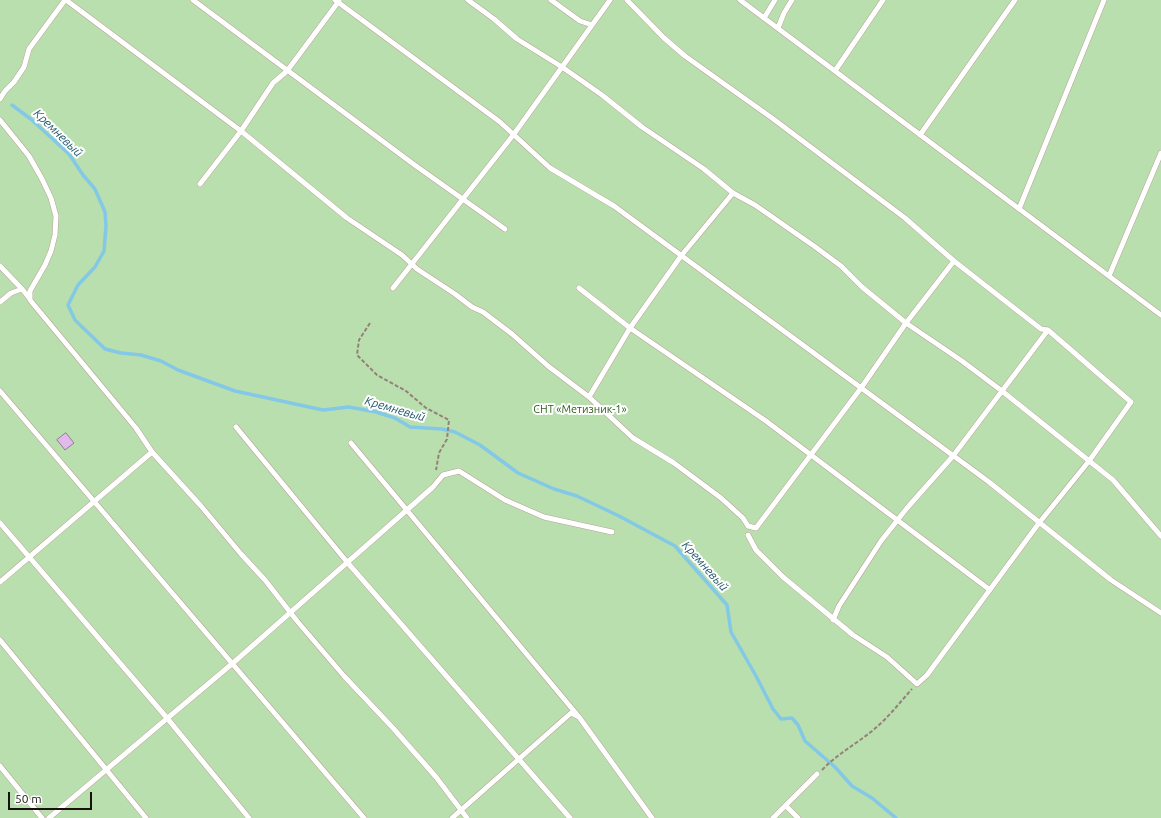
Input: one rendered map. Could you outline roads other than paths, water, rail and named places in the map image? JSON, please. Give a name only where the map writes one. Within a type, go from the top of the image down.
[{"type":"lane","points":[[0,98],[4,91],[14,82],[24,66],[29,49],[66,0],[241,131],[347,218],[402,255],[412,264],[472,307],[483,312],[512,334],[548,366],[588,397],[634,438],[674,463],[712,491],[734,510],[748,526],[756,528],[861,388],[906,323],[954,261]]},
{"type":"lane","points":[[193,0],[416,166],[505,229]]},
{"type":"lane","points":[[468,0],[494,19],[517,39],[562,67],[602,95],[642,127],[704,169],[733,193],[754,205],[814,246],[840,266],[862,287],[906,323],[962,361],[1002,391],[1113,480],[1161,536]]},
{"type":"lane","points":[[551,0],[580,21],[592,25]]},
{"type":"lane","points":[[393,288],[514,134],[610,0]]},
{"type":"lane","points":[[627,0],[664,38],[686,56],[772,118],[905,218],[954,261],[1041,329],[1048,330],[1131,402],[1089,461],[1039,523],[927,675],[917,684],[887,657],[853,635],[783,577],[756,550],[748,534]]},
{"type":"lane","points":[[740,0],[1161,315]]},
{"type":"lane","points":[[764,18],[775,0]]},
{"type":"lane","points":[[778,28],[784,13],[792,0]]},
{"type":"lane","points":[[835,71],[883,0]]},
{"type":"lane","points":[[920,135],[1015,0]]},
{"type":"lane","points":[[1019,209],[1104,0]]},
{"type":"lane","points":[[200,184],[241,131],[273,82],[287,71],[338,1],[500,122],[550,168],[614,206],[989,482],[1111,580],[1161,613]]},
{"type":"lane","points":[[0,120],[29,156],[39,173],[51,198],[56,216],[52,251],[30,291],[30,300]]},
{"type":"lane","points":[[1109,276],[1161,153]]},
{"type":"lane","points":[[588,397],[630,328],[681,256],[733,193]]},
{"type":"lane","points":[[0,266],[22,289],[136,428],[152,452],[265,580],[344,676],[393,728],[436,777],[468,818]]},
{"type":"lane","points":[[579,288],[630,328],[766,421],[990,590]]},
{"type":"lane","points":[[0,302],[11,293],[22,289]]},
{"type":"lane","points":[[834,620],[839,606],[881,541],[953,456],[1048,330]]},
{"type":"lane","points":[[0,391],[364,818]]},
{"type":"lane","points":[[236,427],[347,562],[570,818]]},
{"type":"lane","points":[[351,443],[579,717],[652,818]]},
{"type":"lane","points":[[0,582],[30,558],[152,452]]},
{"type":"lane","points":[[49,818],[291,613],[406,509],[434,487],[443,475],[458,471],[505,500],[544,517],[612,532]]},
{"type":"lane","points":[[0,523],[167,718],[249,818]]},
{"type":"lane","points":[[0,640],[146,818]]},
{"type":"lane","points":[[452,818],[571,713],[579,717]]},
{"type":"lane","points":[[0,766],[42,818]]},
{"type":"lane","points":[[772,818],[786,806],[817,774]]},
{"type":"lane","points":[[786,806],[798,818]]},
{"type":"waterway","name":"Кремневый","points":[[12,105],[32,120],[69,154],[83,175],[95,189],[105,212],[106,226],[104,251],[95,267],[78,285],[68,305],[75,320],[105,349],[121,353],[141,355],[161,361],[178,370],[235,391],[323,410],[349,407],[376,412],[395,418],[410,427],[442,429],[455,432],[480,445],[518,473],[554,489],[577,496],[619,516],[675,546],[727,605],[731,632],[773,709],[781,719],[792,718],[798,725],[805,741],[835,767],[852,786],[872,798],[896,818]]},
{"type":"park label","name":"СНТ «Метизник-1»","points":[[580,409]]}]
